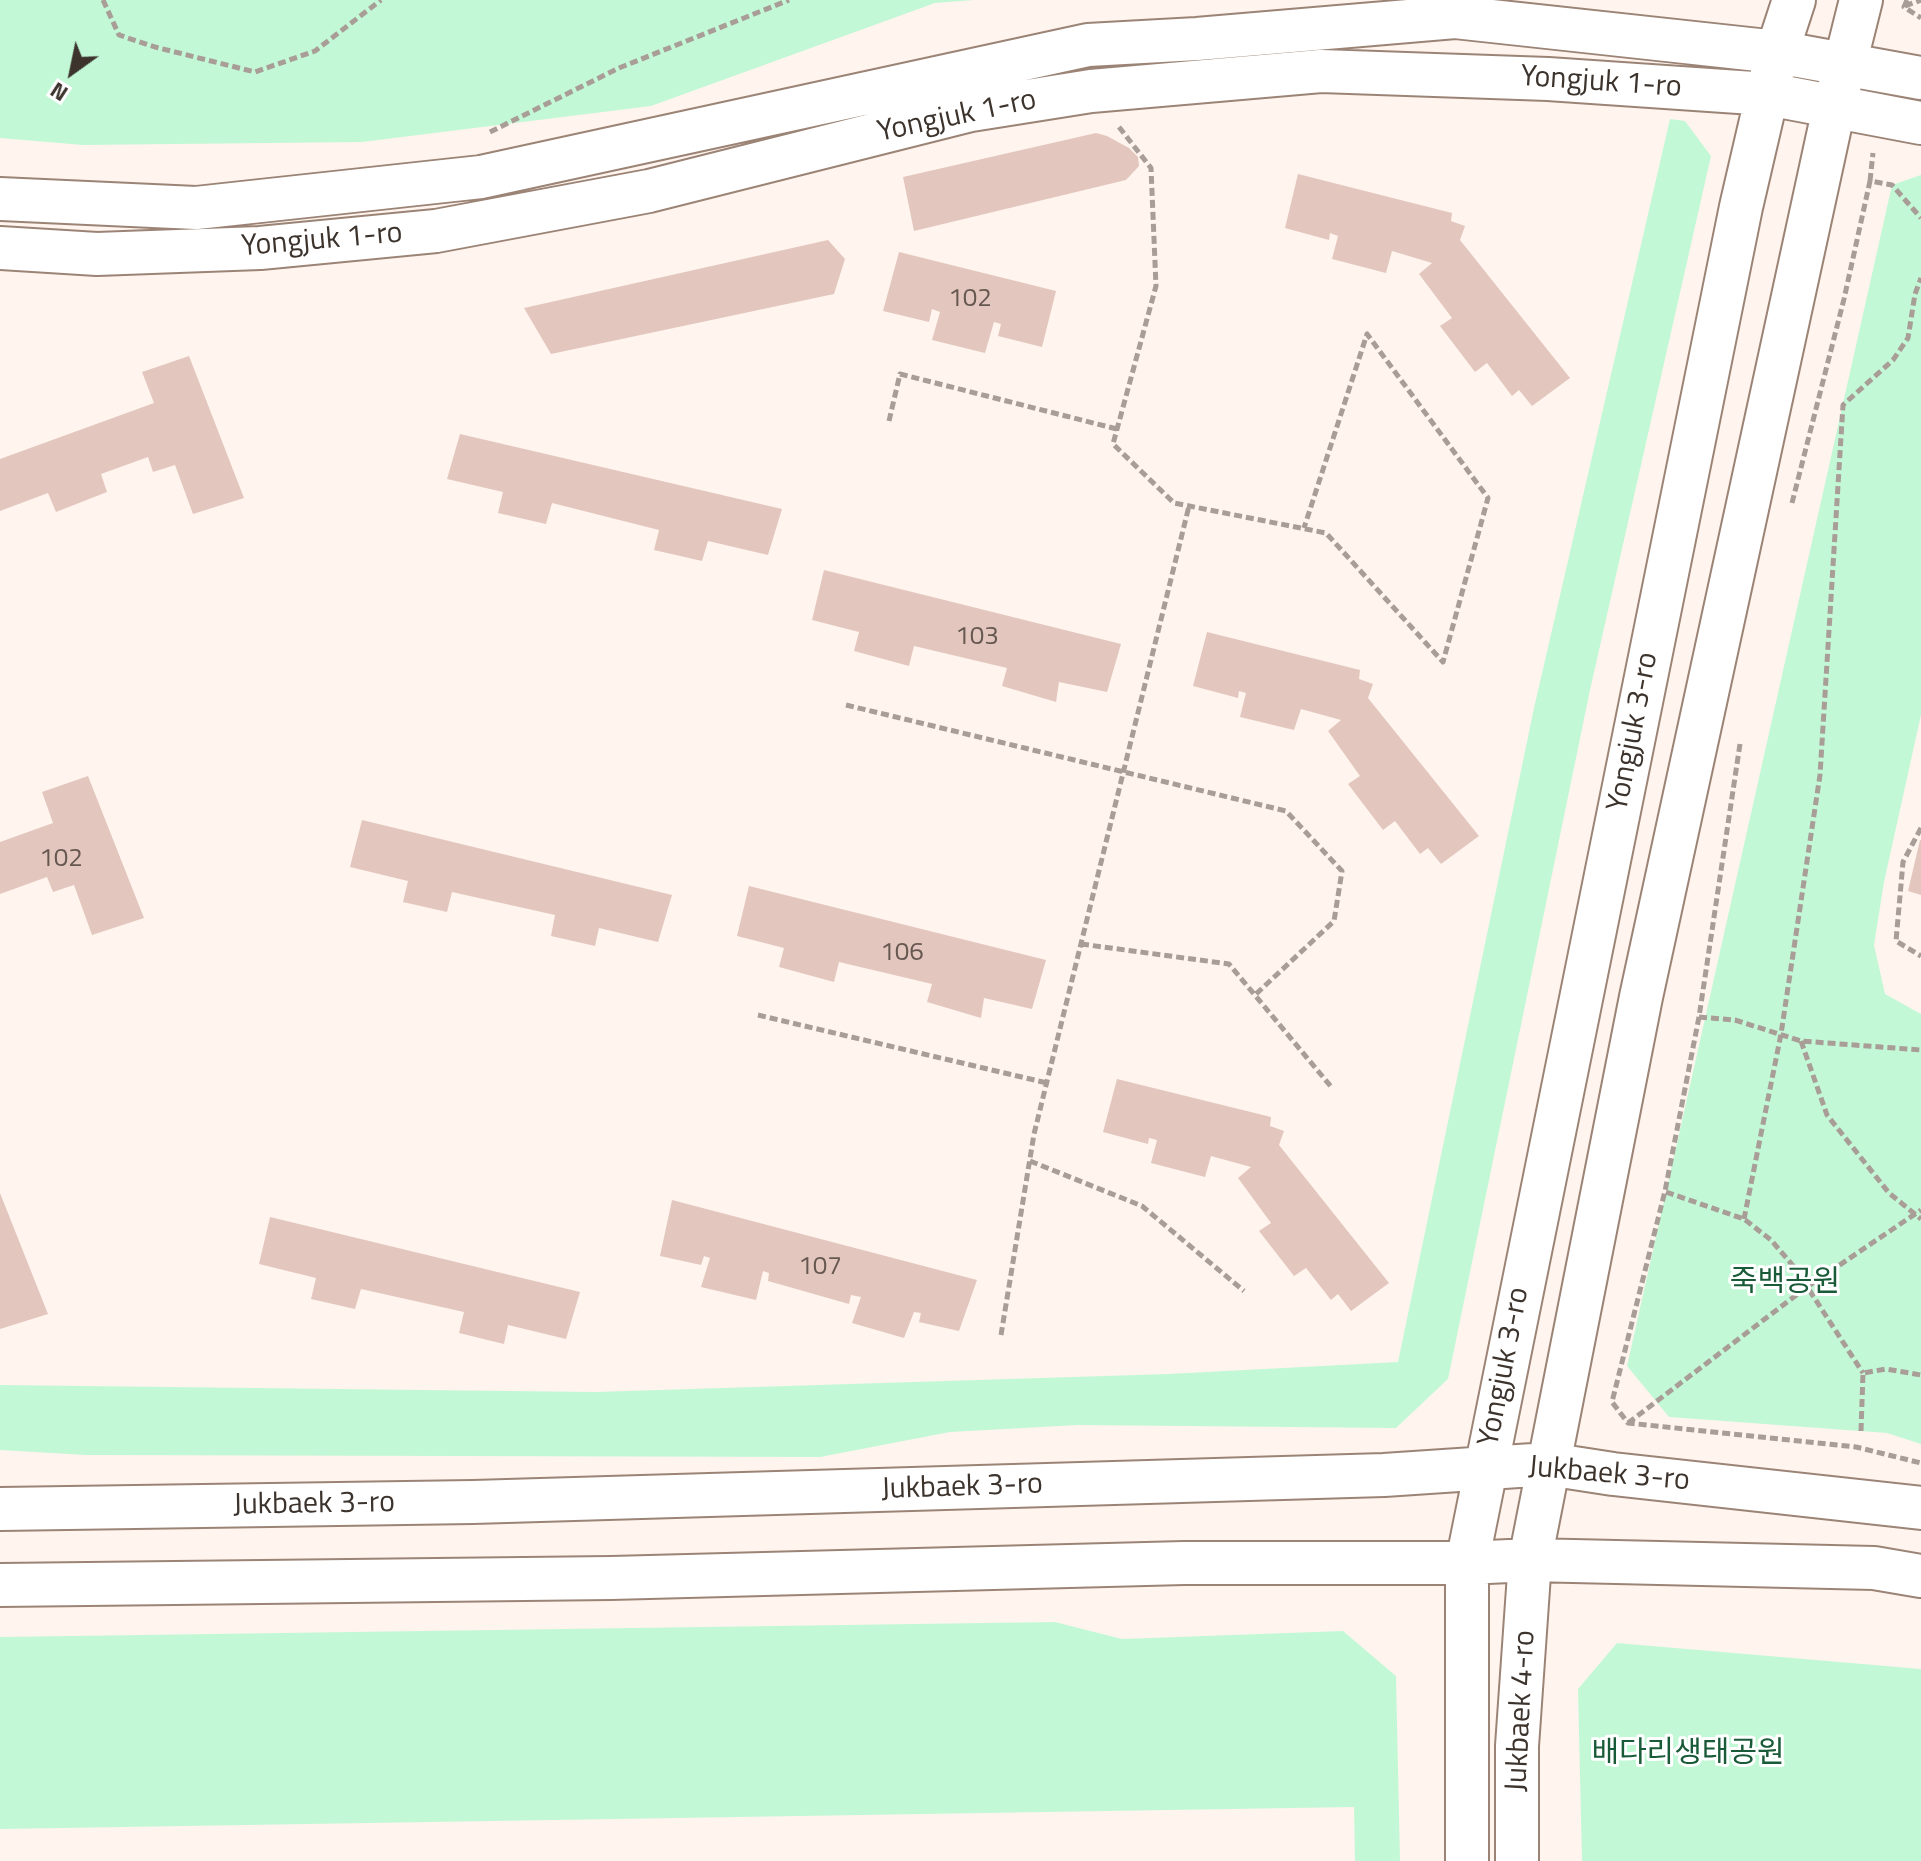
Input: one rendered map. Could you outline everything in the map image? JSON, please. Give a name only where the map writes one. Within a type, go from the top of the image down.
[{"type":"street","name":"Yongjuk 3-ro","points":[[1467,1563],[1734,238],[1777,52],[1794,0]]},
{"type":"street","name":"Jukbaek 4-ro","points":[[1517,1861],[1517,1746],[1530,1560],[1641,997],[1834,108],[1861,0]]},
{"type":"street","points":[[0,199],[196,208],[481,177],[1088,45],[1455,17],[1777,52],[1921,78]]},
{"type":"street","name":"Yongjuk 1-ro","points":[[0,248],[97,254],[260,248],[436,231],[649,191],[971,110],[1091,91],[1321,71],[1548,79],[1768,94],[1921,123]]},
{"type":"street","name":"Jukbaek 3-ro","points":[[0,1509],[504,1501],[1384,1475],[1548,1464],[1921,1508]]},
{"type":"street","points":[[0,1585],[611,1578],[1184,1563],[1467,1563],[1530,1560],[1874,1568],[1921,1576]]},
{"type":"street","name":"Jukbaek 4-ro","points":[[1467,1563],[1467,1861]]},
{"type":"path","points":[[103,0],[119,35],[255,72],[315,51],[381,0]]},
{"type":"path","points":[[487,134],[619,68],[789,0]]},
{"type":"path","points":[[1906,3],[1921,0]]},
{"type":"path","points":[[1906,3],[1921,18]]},
{"type":"path","points":[[1091,91],[1151,168],[1156,286],[1113,444],[1174,503],[1326,533],[1443,662],[1488,498],[1367,334],[1304,528]]},
{"type":"path","points":[[1790,509],[1844,299],[1870,181],[1892,185],[1921,218]]},
{"type":"path","points":[[1744,1219],[1781,1034],[1820,775],[1843,405],[1893,360],[1908,338],[1915,294],[1921,278]]},
{"type":"path","points":[[889,421],[900,374],[1117,429]]},
{"type":"path","points":[[1001,1335],[1030,1161],[1047,1083],[1189,506]]},
{"type":"path","points":[[846,705],[1286,811],[1342,871],[1334,921],[1255,995]]},
{"type":"path","points":[[1742,731],[1699,1017],[1665,1191],[1612,1402],[1628,1423],[1856,1447],[1921,1463]]},
{"type":"path","points":[[1921,828],[1903,862],[1896,941],[1921,956]]},
{"type":"path","points":[[1081,944],[1229,964],[1333,1089]]},
{"type":"path","points":[[758,1015],[1047,1083]]},
{"type":"path","points":[[1699,1017],[1735,1020],[1801,1041],[1921,1050]]},
{"type":"path","points":[[1801,1041],[1827,1115],[1889,1193],[1918,1212],[1921,1219]]},
{"type":"path","points":[[1030,1161],[1142,1206],[1244,1291]]},
{"type":"path","points":[[1665,1191],[1744,1219],[1771,1240],[1807,1287],[1863,1373],[1861,1431]]},
{"type":"path","points":[[1628,1423],[1807,1287],[1918,1212]]},
{"type":"path","points":[[1863,1373],[1886,1369],[1921,1375]]},
{"type":"green space","points":[[0,0],[974,0],[935,3],[651,106],[362,142],[83,145],[0,138]]},
{"type":"green space","points":[[1670,119],[1685,121],[1711,156],[1590,690],[1448,1379],[1396,1428],[1078,1425],[950,1432],[820,1457],[86,1455],[0,1450],[0,1385],[595,1392],[1168,1374],[1398,1362],[1534,708]]},
{"type":"green space","name":"죽백공원","points":[[1921,175],[1921,715],[1884,882],[1874,945],[1885,994],[1921,1014],[1921,1444],[1887,1433],[1669,1417],[1627,1366],[1892,185]]},
{"type":"green space","points":[[1055,1622],[1122,1639],[1343,1631],[1396,1676],[1400,1861],[1355,1861],[1354,1807],[0,1829],[0,1637]]},
{"type":"green space","name":"배다리생태공원","points":[[1617,1643],[1921,1669],[1921,1861],[1582,1861],[1578,1689]]},
{"type":"building","points":[[1096,133],[1129,148],[1138,157],[1139,166],[1126,180],[914,231],[903,177]]},
{"type":"building","points":[[1298,174],[1452,213],[1451,221],[1465,226],[1460,240],[1570,378],[1532,406],[1519,390],[1512,396],[1487,363],[1475,372],[1440,326],[1452,318],[1419,274],[1432,263],[1392,251],[1386,273],[1332,259],[1338,236],[1330,233],[1329,240],[1285,228]]},
{"type":"building","points":[[828,240],[845,259],[834,294],[551,354],[524,308]]},
{"type":"building","points":[[899,252],[1056,291],[1042,347],[998,336],[1001,324],[994,322],[985,353],[932,340],[940,312],[932,309],[929,322],[883,311]]},
{"type":"building","points":[[189,356],[244,498],[193,514],[175,465],[153,472],[148,457],[101,474],[107,492],[56,512],[48,493],[0,511],[0,459],[154,403],[142,372]]},
{"type":"building","points":[[460,434],[782,509],[768,555],[708,541],[702,561],[654,550],[659,530],[552,503],[546,524],[498,513],[503,492],[447,479]]},
{"type":"building","points":[[824,570],[1121,644],[1107,692],[1059,682],[1056,702],[1002,686],[1007,668],[914,646],[909,666],[854,651],[859,632],[812,620]]},
{"type":"building","points":[[1207,632],[1360,670],[1359,679],[1373,684],[1368,698],[1479,836],[1441,864],[1428,848],[1420,854],[1395,821],[1383,830],[1348,784],[1360,776],[1328,731],[1341,720],[1301,709],[1294,730],[1240,717],[1246,693],[1239,691],[1238,698],[1193,686]]},
{"type":"building","points":[[88,776],[144,918],[92,935],[74,885],[53,892],[47,877],[0,894],[0,842],[53,823],[42,792]]},
{"type":"building","points":[[362,820],[672,895],[658,942],[599,928],[595,946],[551,936],[555,915],[452,892],[447,912],[403,902],[408,881],[350,867]]},
{"type":"building","points":[[1921,840],[1921,895],[1908,891]]},
{"type":"building","points":[[749,886],[1046,960],[1032,1009],[984,998],[981,1018],[927,1002],[932,984],[839,962],[834,982],[779,967],[784,948],[737,936]]},
{"type":"building","points":[[1117,1079],[1271,1117],[1270,1126],[1284,1131],[1279,1145],[1389,1283],[1351,1311],[1338,1294],[1331,1300],[1306,1268],[1294,1276],[1259,1231],[1271,1223],[1238,1178],[1251,1167],[1211,1156],[1205,1177],[1151,1163],[1157,1140],[1149,1138],[1148,1144],[1103,1132]]},
{"type":"building","points":[[0,1193],[48,1314],[0,1329]]},
{"type":"building","points":[[672,1200],[977,1280],[959,1331],[919,1322],[921,1313],[914,1312],[904,1338],[852,1323],[861,1297],[851,1295],[849,1304],[768,1281],[769,1273],[763,1271],[756,1300],[701,1287],[710,1258],[704,1256],[701,1265],[660,1256]]},
{"type":"building","points":[[270,1217],[580,1292],[566,1339],[508,1325],[504,1344],[459,1333],[464,1312],[361,1289],[355,1309],[311,1299],[316,1278],[259,1264]]}]
